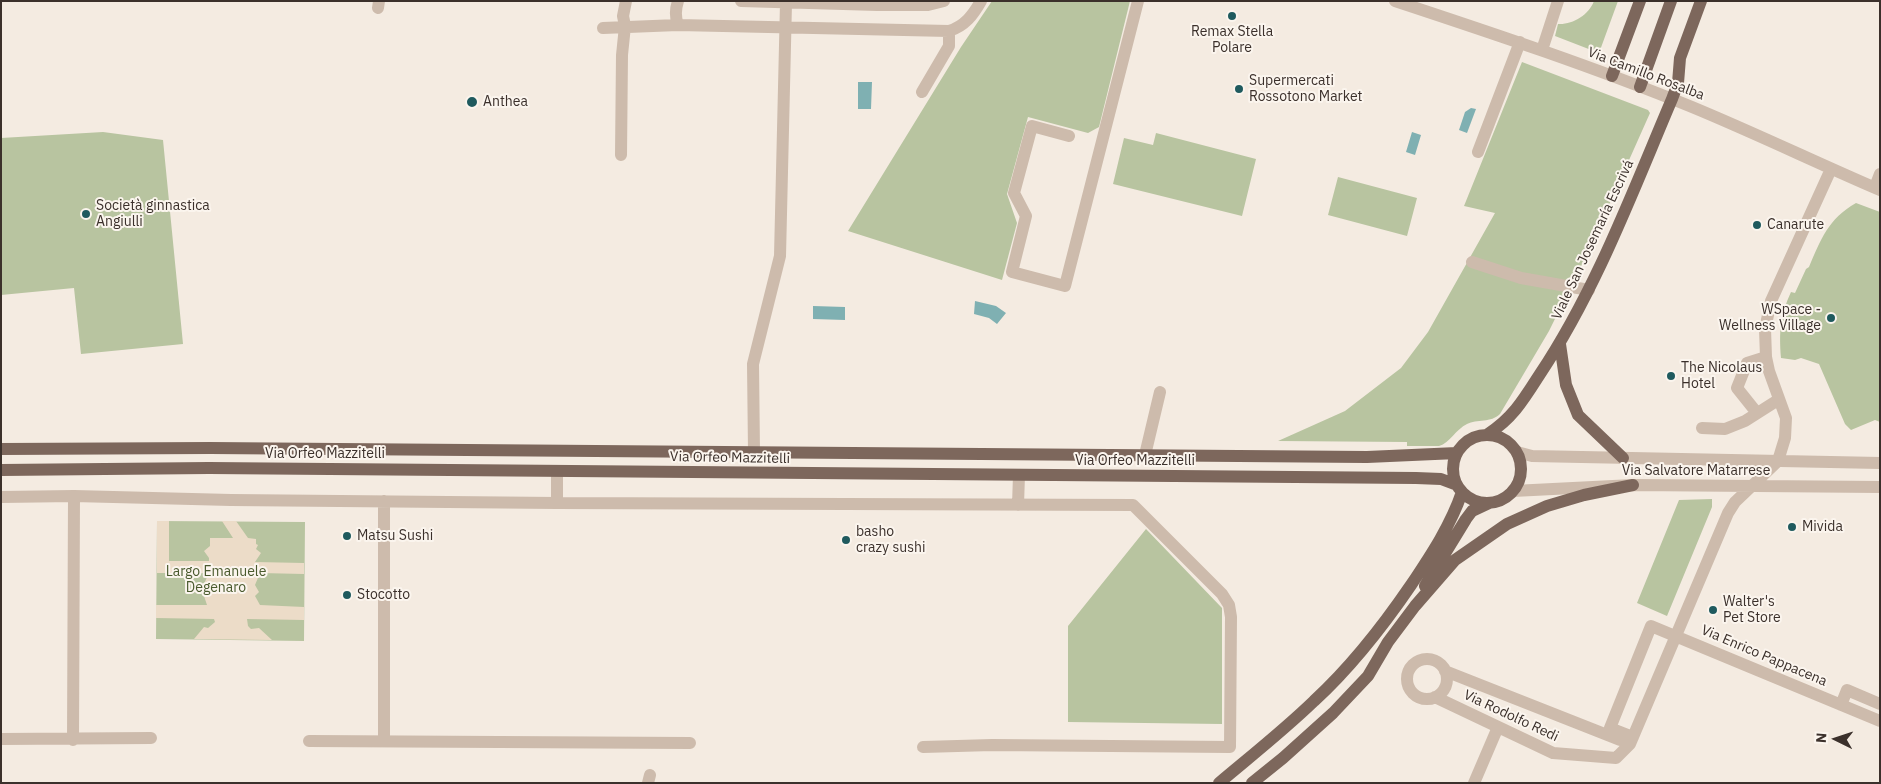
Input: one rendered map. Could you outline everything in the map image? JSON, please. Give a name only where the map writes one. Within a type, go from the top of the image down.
[{"type":"main road","points":[[1612,76],[1640,1]]},
{"type":"main road","points":[[1640,87],[1671,1]]},
{"type":"main road","name":"Viale San Josemaría Escrivá","points":[[1515,412],[1560,344],[1589,290],[1672,100],[1678,84],[1680,58],[1701,1]]},
{"type":"main road","points":[[1560,344],[1566,385],[1578,415],[1622,458]]},
{"type":"main road","points":[[1219,783],[1314,701],[1350,664],[1403,596],[1447,528],[1456,510],[1460,488],[1453,469],[1457,453],[1467,441],[1473,437],[1488,434],[1503,424],[1515,412]]},
{"type":"main road","points":[[1415,606],[1435,568],[1472,511],[1507,496],[1513,491],[1520,476],[1520,460],[1515,449],[1511,430],[1515,412]]},
{"type":"main road","points":[[1488,434],[1506,440],[1515,449]]},
{"type":"main road","points":[[209,468],[213,464],[210,448]]},
{"type":"main road","name":"Via Orfeo Mazzitelli","points":[[1,449],[210,448],[1367,457],[1457,453]]},
{"type":"main road","points":[[251,469],[248,460],[252,449]]},
{"type":"main road","points":[[785,453],[786,473]]},
{"type":"main road","points":[[825,453],[822,467],[825,474]]},
{"type":"main road","name":"Via Orfeo Mazzitelli","points":[[1,470],[209,468],[1416,478],[1441,479],[1460,488]]},
{"type":"main road","points":[[1252,783],[1333,713],[1368,676],[1388,642],[1415,606],[1454,560],[1508,524],[1547,506],[1633,484]]},
{"type":"main road","points":[[1460,488],[1475,500],[1492,502]]},
{"type":"street","points":[[621,155],[622,55],[625,26],[623,16],[626,1]]},
{"type":"street","points":[[678,1],[676,18],[678,25]]},
{"type":"street","points":[[741,1],[877,5],[928,5],[944,1]]},
{"type":"street","points":[[603,28],[678,25],[949,31],[958,28],[973,16],[981,1]]},
{"type":"street","points":[[1069,136],[1032,126],[1014,193],[1026,216],[1012,272],[1065,286],[1138,1]]},
{"type":"street","name":"Via Camillo Rosalba","points":[[1395,1],[1520,42],[1612,76],[1877,188]]},
{"type":"street","points":[[1542,50],[1558,1]]},
{"type":"street","points":[[754,452],[753,364],[780,256],[786,3]]},
{"type":"street","points":[[876,29],[877,5]]},
{"type":"street","points":[[922,92],[949,46],[949,31]]},
{"type":"street","points":[[1478,152],[1520,42]]},
{"type":"street","points":[[1676,636],[1651,626],[1610,728],[1631,740],[1676,636],[1728,513],[1735,502],[1778,461],[1785,438],[1786,418],[1778,400],[1766,357],[1765,329],[1771,301],[1831,169]]},
{"type":"street","points":[[1877,188],[1880,174]]},
{"type":"street","points":[[1472,262],[1521,278],[1589,290]]},
{"type":"street","points":[[1757,413],[1737,388],[1747,363],[1766,357]]},
{"type":"street","points":[[1145,455],[1160,392]]},
{"type":"street","points":[[1702,428],[1725,428],[1746,421],[1778,400]]},
{"type":"street","name":"Via Salvatore Matarrese","points":[[1515,449],[1532,456],[1880,463]]},
{"type":"street","points":[[557,503],[558,471]]},
{"type":"street","points":[[1018,506],[1019,475]]},
{"type":"street","name":"Via Salvatore Matarrese","points":[[1513,491],[1633,484],[1880,487]]},
{"type":"street","points":[[1,497],[74,496],[557,503],[1134,505],[1222,594],[1229,605],[1231,616],[1230,747],[992,745],[923,747]]},
{"type":"street","points":[[73,740],[74,496]]},
{"type":"street","points":[[384,501],[384,740]]},
{"type":"street","name":"Via Enrico Pappacena","points":[[1676,636],[1880,721]]},
{"type":"street","name":"Via Rodolfo Redi","points":[[1422,660],[1435,661],[1445,671],[1631,740],[1616,758],[1553,753],[1435,697],[1422,699],[1411,692],[1407,679],[1408,673],[1411,667],[1422,660]]},
{"type":"street","points":[[1435,697],[1440,694],[1446,683],[1445,671]]},
{"type":"street","points":[[1841,705],[1847,690],[1880,704]]},
{"type":"street","points":[[1474,783],[1498,727]]},
{"type":"street","points":[[1,739],[151,738]]},
{"type":"street","points":[[309,741],[690,743]]},
{"type":"green space","points":[[992,1],[1130,1],[1099,127],[1088,133],[1028,117],[1007,194],[1017,223],[1002,280],[848,231],[961,47]]},
{"type":"green space","points":[[1594,1],[1618,1],[1599,53],[1555,36],[1558,24],[1569,23],[1584,15]]},
{"type":"green space","points":[[1522,62],[1648,110],[1650,113],[1589,250],[1549,331],[1500,414],[1492,419],[1467,424],[1439,446],[1407,446],[1407,442],[1278,441],[1345,411],[1401,368],[1428,332],[1495,213],[1464,206]]},
{"type":"green space","name":"Società ginnastica Angiulli","points":[[103,132],[163,140],[183,344],[81,354],[74,288],[1,295],[1,138]]},
{"type":"green space","points":[[1156,133],[1256,159],[1242,216],[1113,184],[1124,138],[1153,145]]},
{"type":"green space","points":[[1338,177],[1417,198],[1407,236],[1328,215]]},
{"type":"green space","name":"WSpace - Wellness Village","points":[[1856,203],[1880,212],[1880,422],[1875,420],[1851,430],[1845,424],[1819,364],[1801,358],[1795,360],[1781,358],[1780,340],[1782,316],[1791,292],[1795,293],[1826,230],[1846,209]]},
{"type":"green space","points":[[1712,499],[1712,507],[1667,616],[1637,603],[1679,500]]},
{"type":"green space","name":"Largo Emanuele Degenaro","points":[[157,521],[305,522],[304,641],[156,639]]},
{"type":"green space","points":[[1146,529],[1222,608],[1222,724],[1068,722],[1068,626]]},
{"type":"shaded area","points":[[157,521],[169,521],[169,561],[209,561],[204,551],[210,546],[210,538],[233,538],[222,521],[236,521],[248,538],[256,539],[256,544],[258,545],[256,549],[261,553],[255,562],[304,563],[304,574],[260,573],[255,585],[259,592],[255,596],[260,605],[304,607],[304,620],[247,619],[248,626],[251,629],[259,628],[272,640],[194,639],[204,627],[208,628],[215,622],[214,619],[156,618],[156,605],[207,605],[204,596],[208,593],[204,589],[200,589],[200,584],[204,584],[208,573],[157,573]]},
{"type":"water","points":[[858,82],[872,82],[871,109],[858,109]]},
{"type":"water","points":[[1471,108],[1476,109],[1467,133],[1459,130],[1465,112]]},
{"type":"water","points":[[1412,132],[1421,135],[1415,155],[1406,152]]},
{"type":"water","points":[[975,301],[996,306],[1006,313],[997,324],[989,318],[974,314]]},
{"type":"water","points":[[813,306],[845,307],[845,320],[813,319]]},
{"type":"place","name":"Remax Stella Polare","points":[[1232,16]]},
{"type":"place","name":"Supermercati Rossotono Market","points":[[1239,89]]},
{"type":"place","name":"Anthea","points":[[472,102]]},
{"type":"place","name":"Società ginnastica Angiulli","points":[[86,214]]},
{"type":"place","name":"Canarute","points":[[1757,225]]},
{"type":"place","name":"WSpace - Wellness Village","points":[[1831,318]]},
{"type":"place","name":"The Nicolaus Hotel","points":[[1671,376]]},
{"type":"place","name":"Mivida","points":[[1792,527]]},
{"type":"place","name":"Matsu Sushi","points":[[347,536]]},
{"type":"place","name":"basho crazy sushi","points":[[846,540]]},
{"type":"place","name":"Stocotto","points":[[347,595]]},
{"type":"place","name":"Walter's Pet Store","points":[[1713,610]]}]
